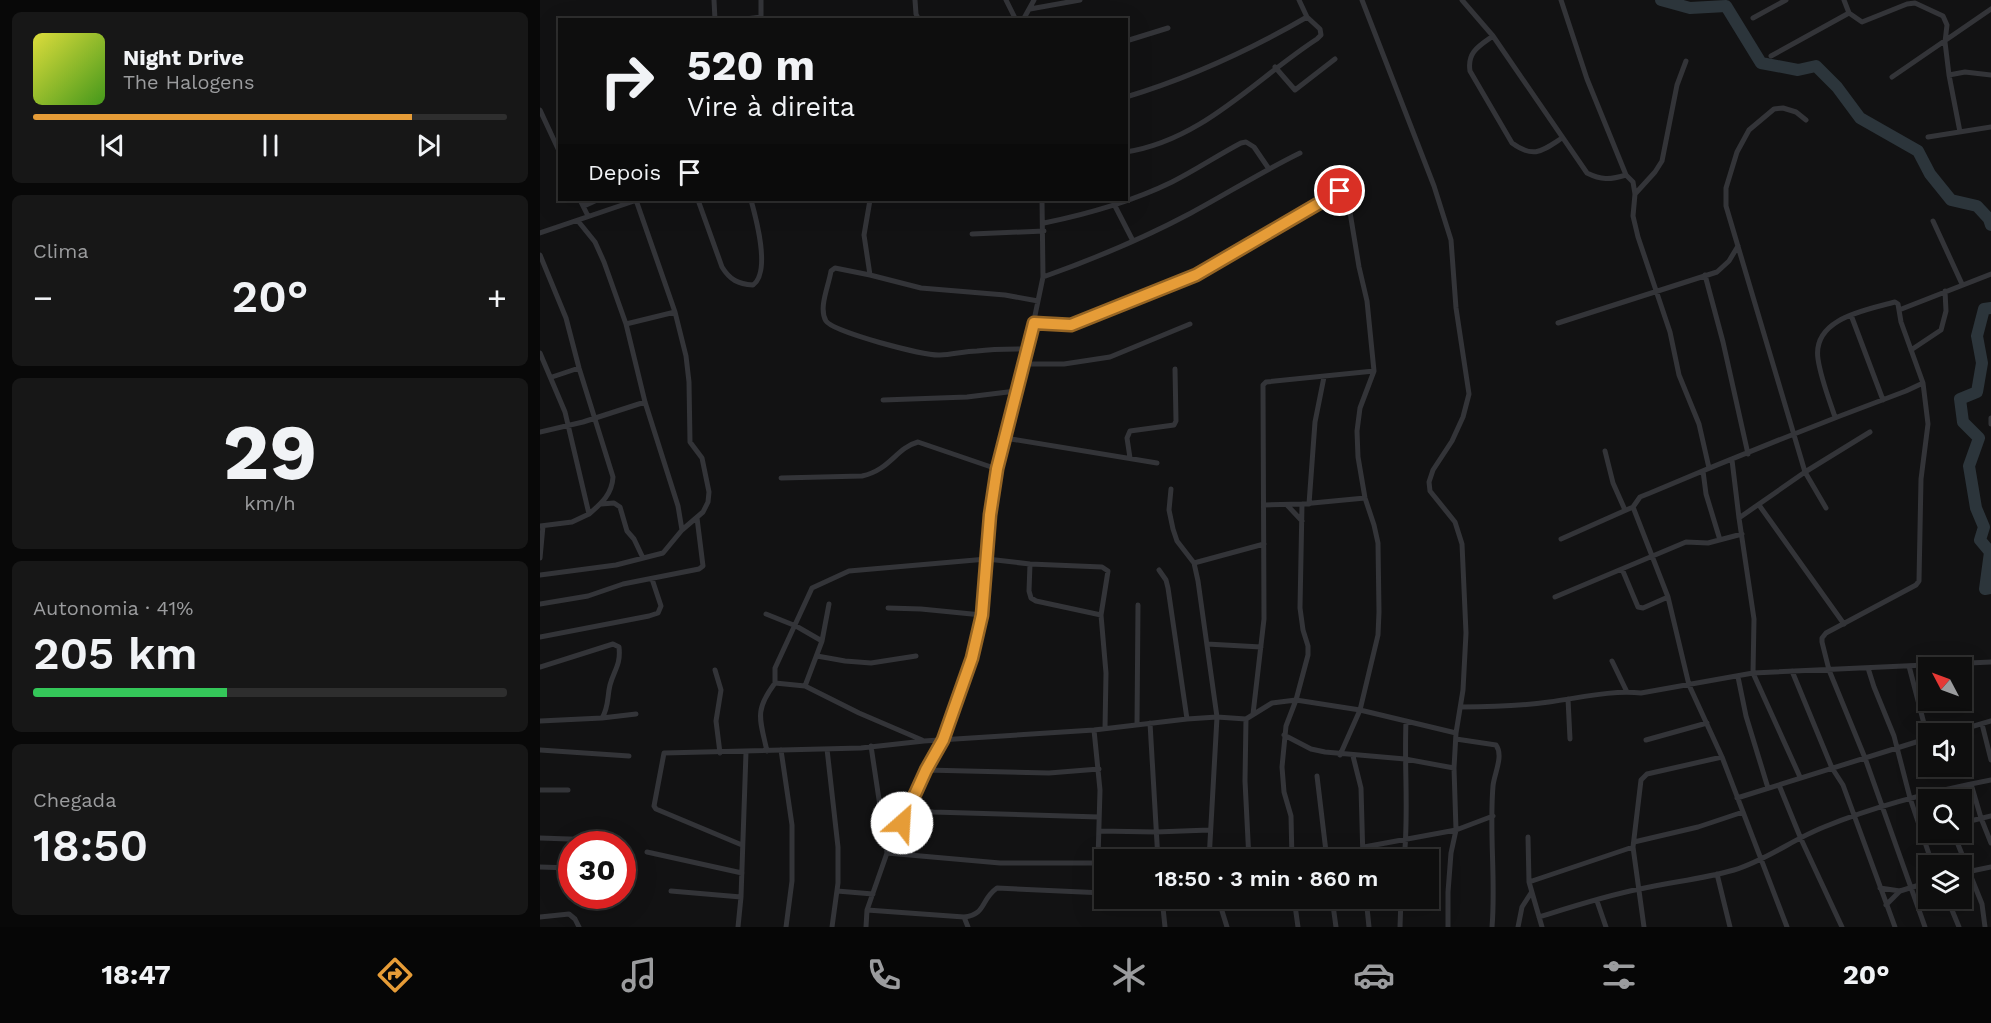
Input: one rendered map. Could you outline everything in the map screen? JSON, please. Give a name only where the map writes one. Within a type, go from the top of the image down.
[{"type":"street","points":[[714,0],[715,18]]},
{"type":"street","points":[[753,18],[761,17],[761,0]]},
{"type":"street","points":[[915,0],[918,18]]},
{"type":"street","points":[[1006,0],[1015,18]]},
{"type":"street","points":[[1024,18],[1034,0]]},
{"type":"street","points":[[1030,9],[1080,0]]},
{"type":"street","points":[[1128,152],[1156,145],[1213,117],[1249,91],[1275,67],[1321,35],[1320,29],[1306,17],[1299,0]]},
{"type":"street","points":[[1362,0],[1434,186],[1450,240],[1456,308],[1468,394],[1463,417],[1452,441],[1433,470],[1429,482],[1430,491],[1455,522],[1462,544],[1466,633],[1454,768],[1456,830],[1449,882],[1448,927]]},
{"type":"street","points":[[1462,0],[1493,36],[1587,173],[1607,180],[1626,175]]},
{"type":"street","points":[[1561,0],[1587,79],[1626,175],[1633,182],[1635,194],[1633,216],[1638,237],[1670,332],[1679,375],[1699,424],[1706,469],[1706,494],[1720,540]]},
{"type":"street","points":[[1753,18],[1786,0]]},
{"type":"street","points":[[1844,0],[1850,13],[1862,22],[1915,3],[1943,16],[1946,20],[1945,42],[1949,75],[1960,132]]},
{"type":"street","points":[[1892,77],[1991,9]]},
{"type":"street","points":[[1771,56],[1850,13]]},
{"type":"street","points":[[1128,96],[1154,89],[1209,67],[1306,17]]},
{"type":"street","points":[[1128,40],[1168,28]]},
{"type":"street","points":[[1493,36],[1474,49],[1468,62],[1470,71],[1512,143],[1520,149],[1540,152],[1562,138]]},
{"type":"street","points":[[1275,67],[1295,90],[1335,59]]},
{"type":"street","points":[[1635,194],[1662,161],[1677,85],[1686,61]]},
{"type":"street","points":[[1949,75],[1965,72],[1991,75]]},
{"type":"street","points":[[1806,120],[1796,112],[1783,108],[1774,109],[1749,130],[1742,141],[1724,197],[1805,472],[1826,508]]},
{"type":"street","points":[[540,110],[558,149]]},
{"type":"street","points":[[1928,137],[1991,127]]},
{"type":"street","points":[[1128,201],[1172,182],[1241,143],[1246,142],[1254,147],[1269,169]]},
{"type":"street","points":[[1043,277],[1134,241],[1189,214],[1300,153]]},
{"type":"street","points":[[1034,323],[1071,325],[1196,275],[1340,191],[1347,194],[1366,301],[1374,371],[1360,408],[1356,431],[1365,498],[1378,543],[1378,635],[1360,710],[1340,755]]},
{"type":"street","points":[[581,201],[588,216]]},
{"type":"street","points":[[584,207],[595,201]]},
{"type":"street","points":[[540,233],[633,201]]},
{"type":"street","points":[[540,575],[616,565],[663,552],[682,530],[697,518],[708,502],[709,492],[702,458],[690,442],[689,382],[675,312],[636,201]]},
{"type":"street","points":[[698,201],[728,278],[741,284],[753,285],[759,278],[762,247],[751,201]]},
{"type":"street","points":[[870,201],[864,235],[870,275]]},
{"type":"street","points":[[866,927],[867,910],[887,853],[926,770],[943,740],[972,658],[982,615],[990,515],[997,469],[1028,349],[1043,277],[1042,201]]},
{"type":"street","points":[[1044,223],[1088,214],[1127,201]]},
{"type":"street","points":[[1115,206],[1134,241]]},
{"type":"street","points":[[578,221],[595,242],[626,324],[645,402],[678,506],[682,530]]},
{"type":"street","points":[[1933,222],[1962,284]]},
{"type":"street","points":[[972,234],[1044,231]]},
{"type":"street","points":[[1558,323],[1718,272],[1738,246]]},
{"type":"street","points":[[540,255],[560,301],[594,418],[614,477],[612,486],[601,504],[589,514],[572,522],[542,526],[540,558]]},
{"type":"street","points":[[1028,349],[975,351],[943,356],[927,355],[831,327],[824,313],[832,269],[870,275],[921,288],[1005,294],[1038,301]]},
{"type":"street","points":[[1899,310],[1991,274]]},
{"type":"street","points":[[1705,275],[1723,342],[1748,454]]},
{"type":"street","points":[[1911,350],[1941,330],[1946,311],[1945,291]]},
{"type":"street","points":[[1835,417],[1818,358],[1821,338],[1830,327],[1851,315],[1895,302],[1898,304],[1901,321],[1923,383],[1928,424],[1921,479],[1919,581],[1916,585],[1822,638],[1829,669],[1865,758],[1925,927]]},
{"type":"street","points":[[626,324],[675,312]]},
{"type":"street","points":[[1851,315],[1882,400]]},
{"type":"street","points":[[1023,364],[1064,364],[1110,357],[1190,324]]},
{"type":"street","points":[[540,352],[565,412],[589,514]]},
{"type":"street","points":[[552,377],[579,368]]},
{"type":"street","points":[[1130,458],[1127,438],[1130,431],[1174,425],[1176,420],[1175,369]]},
{"type":"street","points":[[1253,714],[1264,619],[1263,385],[1266,382],[1374,371]]},
{"type":"street","points":[[1292,849],[1291,816],[1284,792],[1282,767],[1284,735],[1308,655],[1300,608],[1302,521],[1315,422],[1324,377]]},
{"type":"street","points":[[1561,539],[1633,507],[1640,497],[1748,454],[1793,433],[1923,383]]},
{"type":"street","points":[[883,400],[967,397],[1016,391]]},
{"type":"street","points":[[540,432],[568,426],[645,402]]},
{"type":"street","points":[[1991,418],[1991,424]]},
{"type":"street","points":[[1738,518],[1869,432]]},
{"type":"street","points":[[1005,438],[1157,463]]},
{"type":"street","points":[[781,478],[874,474],[910,444],[918,442],[997,469]]},
{"type":"street","points":[[1605,451],[1613,483],[1625,510]]},
{"type":"street","points":[[1732,460],[1738,518],[1754,620],[1753,673],[1800,777]]},
{"type":"street","points":[[1171,489],[1169,510],[1175,535],[1194,563],[1217,717],[1209,849]]},
{"type":"street","points":[[1264,505],[1305,504],[1365,498]]},
{"type":"street","points":[[601,504],[614,503],[620,507],[627,531],[634,539],[643,558]]},
{"type":"street","points":[[1287,505],[1302,521]]},
{"type":"street","points":[[1759,505],[1844,624]]},
{"type":"street","points":[[1633,507],[1668,597],[1689,685],[1722,757],[1787,927]]},
{"type":"street","points":[[540,604],[588,596],[623,584],[703,566],[697,518]]},
{"type":"street","points":[[1555,597],[1691,541],[1703,543],[1742,534]]},
{"type":"street","points":[[1194,563],[1264,544]]},
{"type":"street","points":[[767,751],[759,715],[765,697],[775,683],[775,668],[813,588],[849,571],[987,559],[1107,569],[1101,615],[1106,674],[1105,729]]},
{"type":"street","points":[[1030,564],[1031,598],[1101,615]]},
{"type":"street","points":[[1622,569],[1638,607],[1643,608],[1668,597]]},
{"type":"street","points":[[1159,570],[1168,588],[1187,719]]},
{"type":"street","points":[[540,637],[658,613],[661,606],[652,579]]},
{"type":"street","points":[[805,687],[822,641],[829,604]]},
{"type":"street","points":[[1137,725],[1138,605]]},
{"type":"street","points":[[888,608],[982,615]]},
{"type":"street","points":[[766,614],[796,626],[822,641]]},
{"type":"street","points":[[540,666],[617,644],[620,647],[620,664],[610,686],[607,711],[602,718]]},
{"type":"street","points":[[1207,644],[1261,647]]},
{"type":"street","points":[[817,656],[871,663],[916,656]]},
{"type":"street","points":[[1612,661],[1627,692]]},
{"type":"street","points":[[1461,707],[1506,706],[1627,692],[1641,693],[1753,673],[1991,662]]},
{"type":"street","points":[[1909,666],[1924,723]]},
{"type":"street","points":[[1869,668],[1874,687],[1885,711],[1910,798],[1918,816]]},
{"type":"street","points":[[715,670],[721,690],[716,721],[720,753]]},
{"type":"street","points":[[1792,671],[1833,768],[1843,785],[1894,927]]},
{"type":"street","points":[[1738,677],[1746,716],[1768,788]]},
{"type":"street","points":[[775,683],[805,687],[924,741]]},
{"type":"street","points":[[1568,699],[1570,739]]},
{"type":"street","points":[[742,845],[659,811],[654,806],[664,753],[827,749],[1094,730],[1187,719],[1217,717],[1246,719],[1272,703],[1296,700],[1360,710],[1492,744],[1498,748],[1500,753],[1493,785],[1494,903],[1492,927]]},
{"type":"street","points":[[540,721],[636,714]]},
{"type":"street","points":[[1246,719],[1245,782],[1248,849]]},
{"type":"street","points":[[1972,727],[1991,721]]},
{"type":"street","points":[[1405,849],[1406,722]]},
{"type":"street","points":[[1150,723],[1157,849]]},
{"type":"street","points":[[1646,740],[1707,723]]},
{"type":"street","points":[[1982,724],[1991,760]]},
{"type":"street","points":[[1094,730],[1099,769],[1098,849]]},
{"type":"street","points":[[1284,735],[1311,749],[1340,755],[1405,759],[1454,768]]},
{"type":"street","points":[[1737,798],[1918,742]]},
{"type":"street","points":[[871,746],[887,853]]},
{"type":"street","points":[[827,749],[838,848],[837,891],[832,927]]},
{"type":"street","points":[[540,750],[629,756]]},
{"type":"street","points":[[781,750],[792,825],[792,881],[786,927]]},
{"type":"street","points":[[738,927],[746,752]]},
{"type":"street","points":[[1353,756],[1361,788],[1364,847],[1456,830],[1493,816]]},
{"type":"street","points":[[1644,927],[1634,845],[1642,778],[1647,774],[1722,757]]},
{"type":"street","points":[[926,770],[1049,772],[1099,769]]},
{"type":"street","points":[[1317,776],[1326,849]]},
{"type":"street","points":[[1947,789],[1991,780]]},
{"type":"street","points":[[1971,784],[1991,843]]},
{"type":"street","points":[[1779,785],[1842,927]]},
{"type":"street","points":[[540,790],[568,789]]},
{"type":"street","points":[[1539,917],[1638,889],[1717,874],[1762,860],[1822,828],[1881,806],[1918,796]]},
{"type":"street","points":[[909,808],[933,812],[1099,817]]},
{"type":"street","points":[[1529,882],[1634,845],[1743,812]]},
{"type":"street","points":[[1972,820],[1991,816]]},
{"type":"street","points":[[1099,831],[1209,830]]},
{"type":"street","points":[[1528,837],[1529,882],[1542,927]]},
{"type":"street","points":[[540,838],[558,839]]},
{"type":"street","points":[[647,852],[742,873]]},
{"type":"street","points":[[887,853],[1000,862],[1094,863]]},
{"type":"street","points":[[540,867],[558,868]]},
{"type":"street","points":[[1972,871],[1991,867]]},
{"type":"street","points":[[1717,874],[1730,927]]},
{"type":"street","points":[[1880,888],[1900,891],[1918,885]]},
{"type":"street","points":[[1972,886],[1982,904],[1985,927]]},
{"type":"street","points":[[867,910],[964,917],[979,913],[997,888],[1094,893]]},
{"type":"street","points":[[671,891],[741,897]]},
{"type":"street","points":[[837,891],[873,894]]},
{"type":"street","points":[[1886,905],[1900,891]]},
{"type":"street","points":[[1518,927],[1522,907],[1531,893]]},
{"type":"street","points":[[1597,901],[1606,927]]},
{"type":"street","points":[[1163,909],[1165,927]]},
{"type":"street","points":[[1221,909],[1227,927]]},
{"type":"street","points":[[1296,909],[1298,927]]},
{"type":"street","points":[[1334,909],[1336,927]]},
{"type":"street","points":[[1367,909],[1369,927]]},
{"type":"street","points":[[1400,927],[1401,909]]},
{"type":"street","points":[[1952,909],[1959,927]]},
{"type":"street","points":[[540,917],[569,914],[579,927]]},
{"type":"street","points":[[964,917],[968,927]]},
{"type":"waterway","points":[[1661,0],[1690,8],[1726,6],[1761,63],[1798,70],[1816,66],[1837,87],[1860,118],[1918,151],[1930,174],[1951,200],[1977,206],[1989,219],[1991,225]]},
{"type":"waterway","points":[[1991,308],[1984,309],[1977,336],[1982,363],[1977,392],[1960,399],[1963,422],[1979,438],[1969,466],[1976,508],[1984,527],[1980,540],[1990,552],[1985,589],[1991,588]]},
{"type":"route","points":[[902,823],[926,770],[943,740],[972,658],[982,615],[990,515],[997,469],[1034,323],[1055,326],[1071,325],[1196,275],[1340,191]]}]
